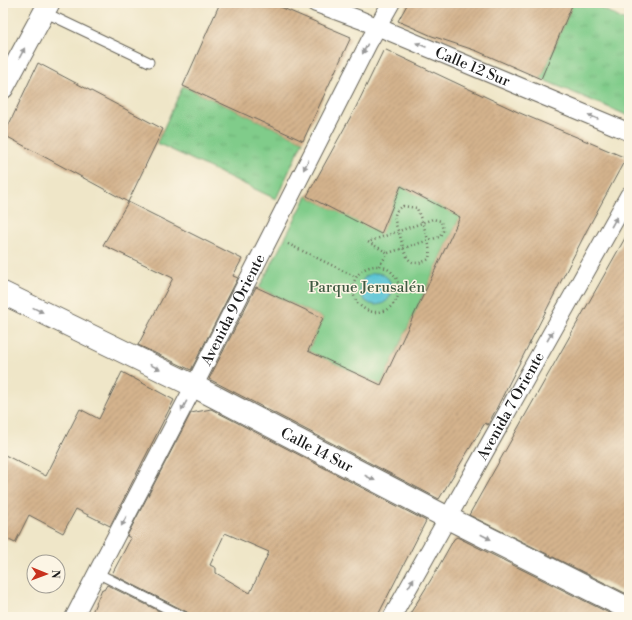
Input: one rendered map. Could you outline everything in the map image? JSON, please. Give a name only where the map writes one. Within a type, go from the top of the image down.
[{"type":"main road","name":"Calle 14 Sur","points":[[3,293],[194,386],[448,518],[629,609]]},
{"type":"street","name":"Calle 12 Sur","points":[[315,3],[629,132]]},
{"type":"street","name":"Avenida 9 Oriente","points":[[74,617],[194,386],[369,42],[391,3]]},
{"type":"street","points":[[3,88],[46,7]]},
{"type":"street","name":"Avenida 7 Oriente","points":[[392,617],[629,195]]},
{"type":"lane","points":[[46,7],[149,62]]},
{"type":"lane","points":[[97,573],[184,617]]},
{"type":"path","points":[[403,206],[417,208],[428,241],[430,251],[429,259],[422,262],[412,262],[407,258],[398,231],[395,215],[398,210],[403,206]]},
{"type":"path","points":[[433,219],[441,221],[443,231],[439,237],[388,252],[368,242],[398,231],[422,223],[433,219]]},
{"type":"path","points":[[283,242],[356,277]]},
{"type":"path","points":[[380,266],[388,252]]},
{"type":"path","points":[[371,266],[380,266],[393,273],[399,287],[396,301],[384,310],[370,311],[358,303],[353,289],[356,277],[364,269],[371,266]]},
{"type":"green space","points":[[573,3],[592,3],[629,23],[629,116],[541,79]]},
{"type":"green space","points":[[183,86],[303,141],[276,199],[157,143]]},
{"type":"green space","name":"Parque Jerusalén","points":[[401,186],[460,217],[381,385],[308,351],[323,318],[259,288],[307,196],[381,233]]},
{"type":"water","points":[[373,273],[379,273],[389,280],[392,289],[391,295],[385,302],[379,305],[373,305],[363,298],[360,292],[360,286],[367,276]]},
{"type":"building","points":[[220,3],[271,3],[351,37],[303,141],[183,86]]},
{"type":"building","points":[[408,3],[573,3],[541,79],[477,51],[432,36],[398,21]]},
{"type":"building","points":[[384,49],[520,113],[626,158],[587,230],[488,425],[485,423],[439,499],[209,379],[256,287],[323,318],[308,351],[381,385],[460,217],[401,186],[381,234],[307,196],[356,107]]},
{"type":"building","points":[[38,63],[163,129],[128,202],[4,135]]},
{"type":"building","points":[[128,202],[242,259],[233,276],[238,278],[191,370],[138,345],[173,278],[103,245]]},
{"type":"building","points":[[629,231],[629,595],[469,515]]},
{"type":"building","points":[[122,372],[174,400],[110,526],[76,509],[63,533],[29,515],[15,543],[3,537],[3,454],[46,476],[80,409],[99,419]]},
{"type":"building","points":[[211,409],[426,521],[377,617],[190,617],[187,612],[112,574],[131,538],[127,536],[191,413]],"holes":[[[225,533],[269,552],[250,593],[216,573],[216,568],[210,565]]]},
{"type":"building","points":[[457,537],[617,617],[408,617],[454,539]]},
{"type":"building","points":[[107,585],[171,617],[90,617],[102,589],[104,590]]}]
